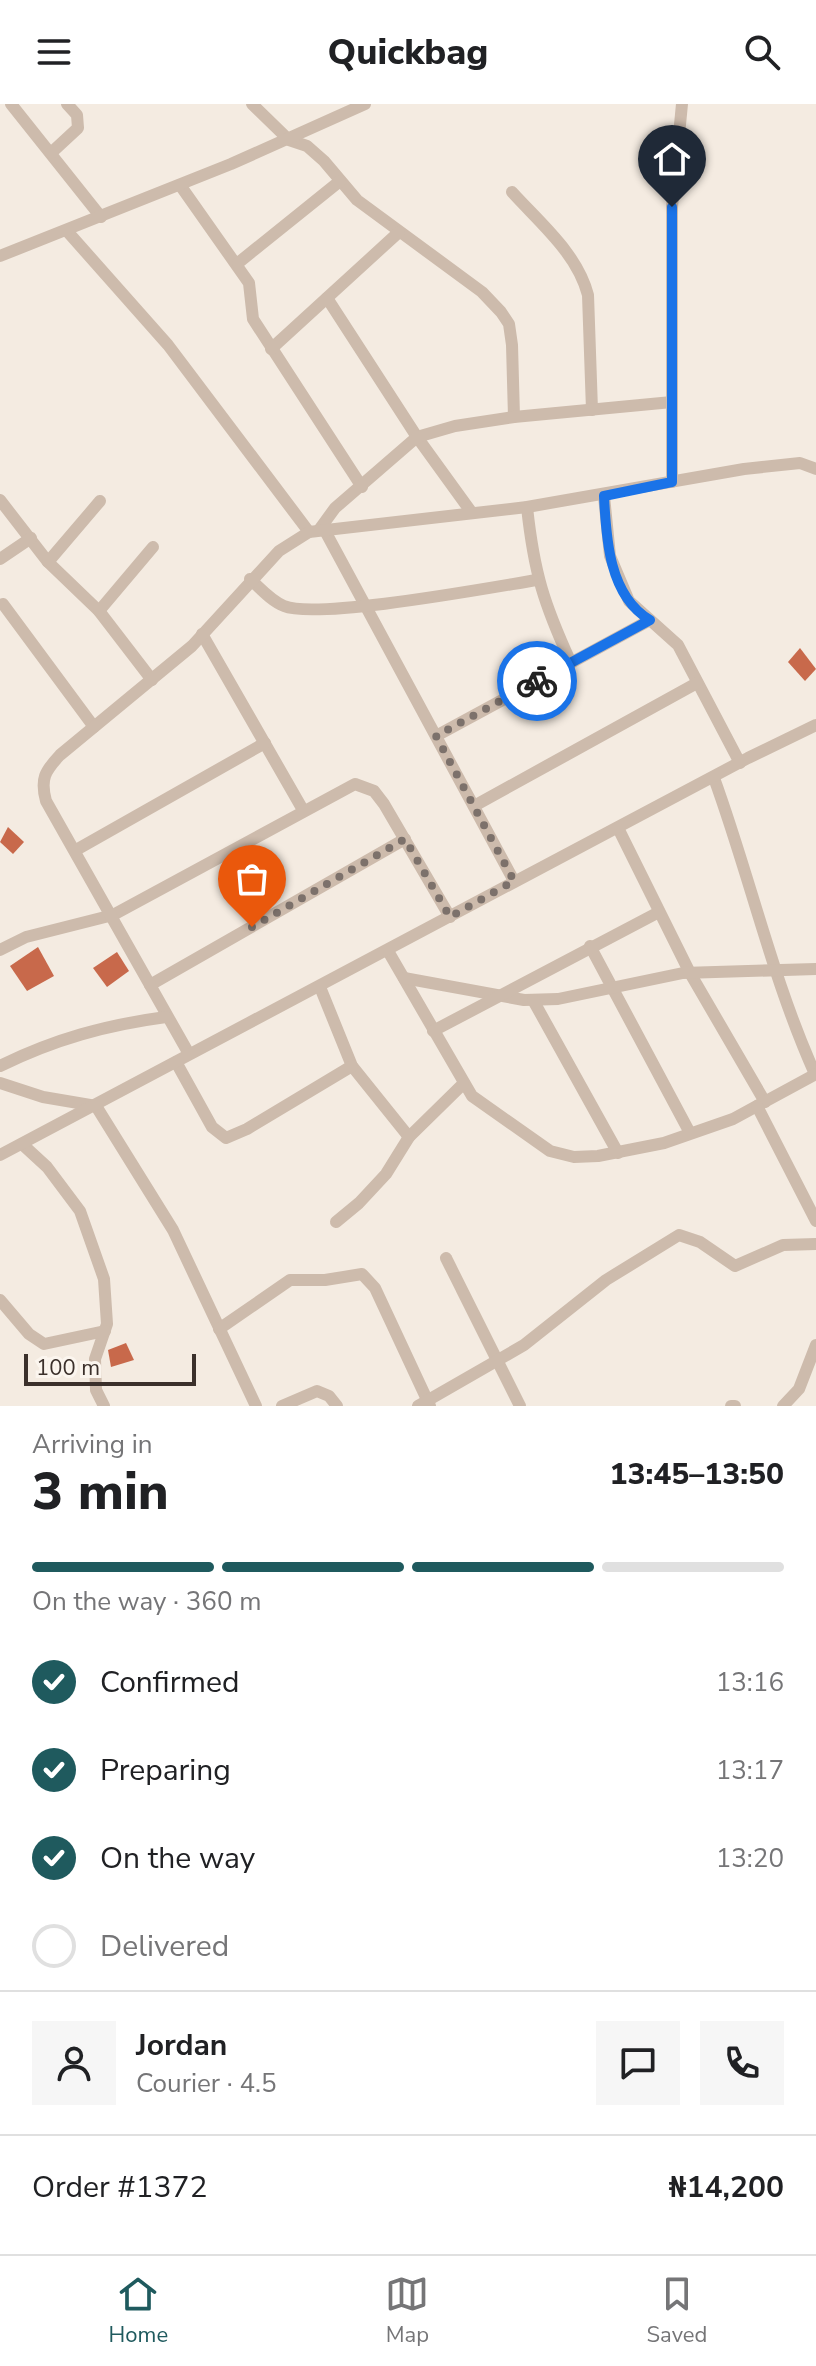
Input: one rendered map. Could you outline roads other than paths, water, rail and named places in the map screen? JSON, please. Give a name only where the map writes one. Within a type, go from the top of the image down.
[{"type":"street","points":[[11,104],[101,217]]},
{"type":"street","points":[[51,153],[78,128],[77,115],[67,104]]},
{"type":"street","points":[[252,104],[289,140],[307,146],[357,200],[482,292],[509,324],[514,417]]},
{"type":"street","points":[[0,256],[289,140],[365,104]]},
{"type":"street","points":[[672,482],[672,207],[682,104]]},
{"type":"street","points":[[238,263],[340,181]]},
{"type":"street","points":[[180,185],[238,263],[253,295],[253,319],[362,487]]},
{"type":"street","points":[[512,192],[571,257],[584,277],[588,295],[592,410]]},
{"type":"street","points":[[67,231],[168,345],[317,530],[366,605],[514,881]]},
{"type":"street","points":[[271,349],[399,232]]},
{"type":"street","points":[[327,298],[417,437],[472,513]]},
{"type":"street","points":[[317,530],[335,508],[362,487],[401,447],[417,437],[455,426],[514,417],[672,402]]},
{"type":"street","points":[[189,1054],[166,1017],[113,915],[55,818],[41,783],[46,770],[202,634],[250,579],[292,539],[317,530],[527,507],[800,463],[816,469]]},
{"type":"street","points":[[604,496],[610,556],[618,580],[629,601],[678,645],[740,763]]},
{"type":"street","points":[[0,500],[48,562],[99,611],[152,680]]},
{"type":"street","points":[[48,562],[100,501]]},
{"type":"street","points":[[527,507],[537,580],[571,663]]},
{"type":"street","points":[[0,559],[31,538]]},
{"type":"street","points":[[99,611],[153,547]]},
{"type":"street","points":[[250,579],[284,606],[296,609],[366,605],[537,580]]},
{"type":"street","points":[[3,604],[94,727]]},
{"type":"street","points":[[436,736],[650,620]]},
{"type":"street","points":[[202,634],[303,810]]},
{"type":"street","points":[[474,806],[697,683]]},
{"type":"street","points":[[0,1155],[388,951],[514,881],[816,725]]},
{"type":"street","points":[[76,850],[265,743]]},
{"type":"street","points":[[388,951],[463,1084],[490,1112],[550,1151],[574,1157],[618,1153],[733,1119],[816,1074],[773,970],[736,840],[714,778]]},
{"type":"street","points":[[0,950],[26,937],[113,915],[355,784],[366,786],[384,804],[450,917]]},
{"type":"street","points":[[618,828],[690,973],[761,1104],[816,1221]]},
{"type":"street","points":[[150,985],[405,839]]},
{"type":"street","points":[[433,1031],[659,912]]},
{"type":"street","points":[[590,946],[690,1133]]},
{"type":"street","points":[[404,978],[533,1000],[558,999],[612,985],[690,973],[816,969]]},
{"type":"street","points":[[320,987],[352,1066],[409,1137]]},
{"type":"street","points":[[533,1000],[618,1153]]},
{"type":"street","points":[[0,1066],[75,1033],[112,1024],[166,1017]]},
{"type":"street","points":[[176,1062],[212,1127],[226,1138],[247,1129],[352,1066]]},
{"type":"street","points":[[0,1083],[43,1097],[96,1106],[173,1230],[256,1406]]},
{"type":"street","points":[[336,1222],[386,1174],[409,1137],[463,1084]]},
{"type":"street","points":[[22,1144],[47,1167],[80,1211],[104,1279],[107,1306],[105,1331],[95,1359],[96,1390],[104,1406]]},
{"type":"street","points":[[219,1329],[290,1280],[325,1280],[362,1274],[375,1288],[425,1404],[533,1339],[606,1280],[679,1235],[700,1242],[735,1266],[783,1245],[816,1244]]},
{"type":"street","points":[[446,1258],[520,1406]]},
{"type":"street","points":[[0,1300],[29,1334],[44,1344],[105,1331]]},
{"type":"street","points":[[783,1406],[799,1389],[816,1345]]},
{"type":"street","points":[[282,1406],[317,1391],[329,1396],[337,1406]]}]
